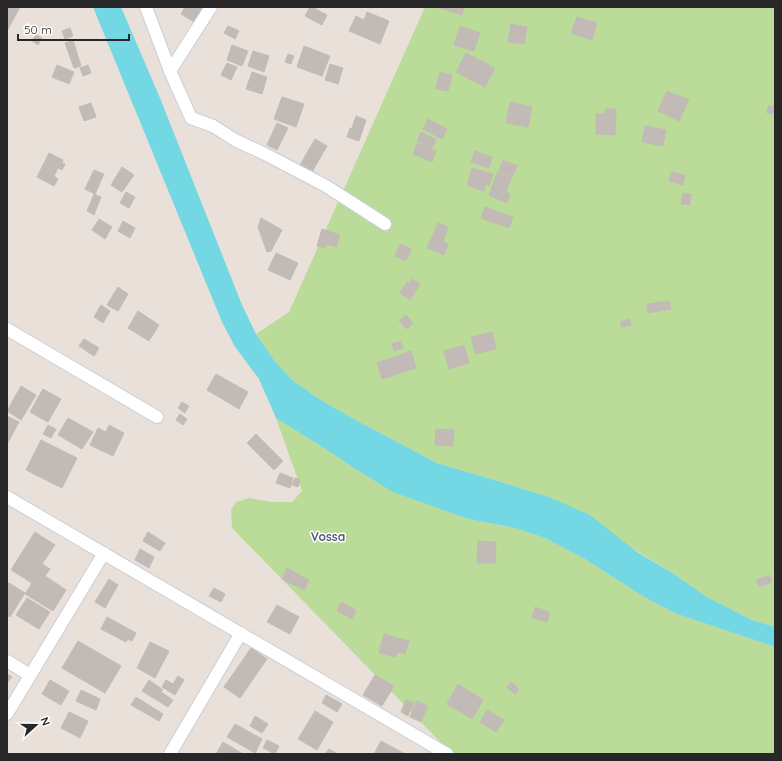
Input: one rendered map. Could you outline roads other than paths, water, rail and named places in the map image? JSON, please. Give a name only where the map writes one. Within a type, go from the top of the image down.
[{"type":"street","points":[[146,7],[170,71],[191,118],[213,126],[235,140],[326,186],[385,224]]},
{"type":"street","points":[[170,71],[211,7]]},
{"type":"street","points":[[7,329],[157,417]]},
{"type":"street","points":[[7,496],[447,754]]},
{"type":"street","points":[[7,714],[104,553]]},
{"type":"street","points":[[170,754],[241,633]]},
{"type":"street","points":[[7,661],[30,675]]},
{"type":"water","points":[[93,7],[121,7],[160,98],[242,305],[256,334],[274,360],[292,380],[321,400],[352,418],[437,463],[549,497],[590,515],[637,552],[674,574],[707,597],[752,620],[775,627],[775,647],[677,614],[644,597],[585,559],[545,538],[515,528],[468,519],[393,492],[276,418],[259,379],[234,345],[222,322]]},
{"type":"district","name":"Vossa","points":[[328,536]]}]
